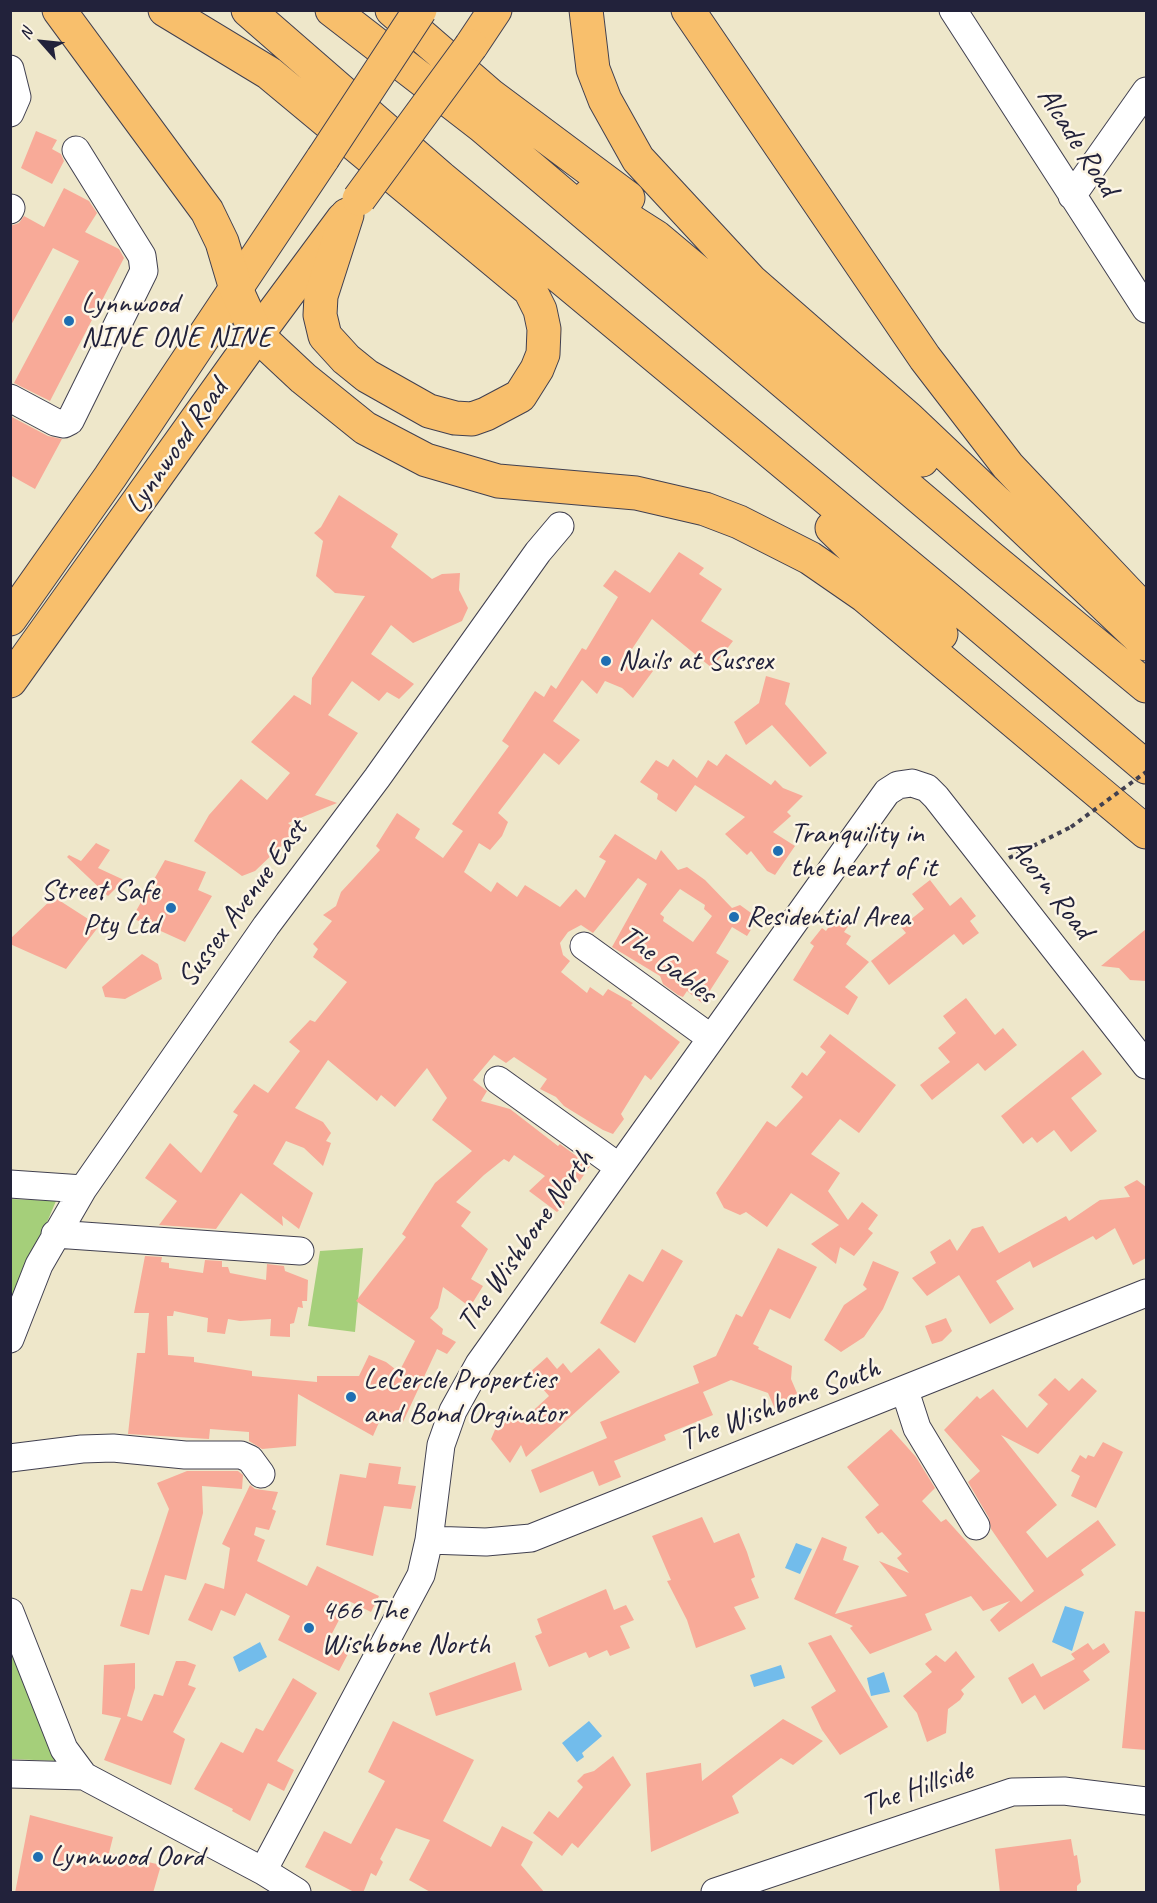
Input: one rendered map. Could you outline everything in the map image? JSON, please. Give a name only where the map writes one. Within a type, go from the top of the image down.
[{"type":"main road","points":[[59,10],[207,211],[222,242],[236,289],[257,335],[303,378],[365,428],[426,460],[498,480],[666,498],[739,522],[810,558],[865,596],[1141,828]]},
{"type":"main road","points":[[165,10],[268,73],[530,290],[540,310],[544,329],[543,354],[537,369],[520,396],[479,417],[454,418],[429,411],[367,376],[346,359],[325,336],[320,315],[321,296],[353,207]]},
{"type":"main road","points":[[248,10],[441,178],[1146,767]]},
{"type":"main road","points":[[332,10],[482,126],[990,557],[1146,686]]},
{"type":"main road","points":[[392,10],[490,94],[611,187],[751,282]]},
{"type":"main road","name":"Lynnwood Road","points":[[10,619],[110,477],[420,10]]},
{"type":"main road","name":"Lynnwood Road","points":[[10,681],[257,335],[471,46],[495,10]]},
{"type":"main road","points":[[586,10],[593,69],[605,100],[638,159],[751,282],[909,419],[1146,645]]},
{"type":"main road","points":[[688,10],[925,357],[1008,466],[1146,612]]},
{"type":"main road","points":[[482,126],[656,237],[1146,645]]},
{"type":"main road","points":[[653,354],[1141,828]]},
{"type":"street","name":"Alcade Road","points":[[953,10],[1146,309]]},
{"type":"street","points":[[10,69],[17,97],[10,113]]},
{"type":"street","points":[[1072,196],[1146,91]]},
{"type":"street","points":[[10,398],[55,422],[64,424],[70,421],[144,271],[142,256],[76,150]]},
{"type":"street","name":"Sussex Avenue East","points":[[10,1339],[39,1265],[83,1189],[266,926],[377,778],[538,552],[560,526]]},
{"type":"street","name":"Acorn Road","points":[[887,792],[903,783],[912,783],[927,788],[1146,1065]]},
{"type":"street","name":"The Wishbone North","points":[[263,1871],[421,1575],[429,1540],[441,1445],[458,1402],[498,1336],[887,792]]},
{"type":"street","name":"The Gables","points":[[584,946],[711,1038]]},
{"type":"street","points":[[498,1080],[619,1167]]},
{"type":"street","points":[[10,1184],[83,1189]]},
{"type":"street","points":[[56,1234],[300,1251]]},
{"type":"street","name":"The Wishbone South","points":[[429,1540],[486,1542],[531,1538],[905,1391],[1146,1293]]},
{"type":"street","points":[[905,1391],[917,1428],[976,1526]]},
{"type":"street","points":[[10,1458],[82,1449],[113,1448],[185,1455],[242,1455],[250,1459],[261,1474]]},
{"type":"street","points":[[10,1612],[64,1749],[84,1776],[263,1871],[297,1893]]},
{"type":"street","points":[[10,1774],[84,1776]]},
{"type":"street","name":"The Hillside","points":[[715,1893],[1012,1792],[1064,1791],[1146,1801]]},
{"type":"path","points":[[990,867],[1071,827],[1146,772]]},
{"type":"green space","points":[[11,1199],[56,1201],[11,1307]]},
{"type":"green space","points":[[363,1248],[355,1332],[308,1326],[320,1251]]},
{"type":"green space","points":[[11,1645],[57,1761],[11,1759]]},
{"type":"water","points":[[796,1543],[812,1549],[800,1574],[785,1568]]},
{"type":"water","points":[[1065,1606],[1084,1612],[1072,1651],[1052,1642]]},
{"type":"water","points":[[260,1642],[267,1657],[239,1672],[233,1657]]},
{"type":"water","points":[[781,1665],[785,1678],[754,1687],[750,1675]]},
{"type":"water","points":[[884,1672],[890,1692],[871,1696],[867,1678]]},
{"type":"water","points":[[589,1721],[602,1736],[582,1753],[584,1757],[577,1762],[562,1743]]},
{"type":"building","points":[[36,131],[57,140],[52,149],[61,154],[64,161],[52,184],[21,168]]},
{"type":"building","points":[[64,188],[89,201],[97,213],[85,232],[119,249],[124,258],[50,401],[14,383],[79,261],[53,248],[10,327],[10,226],[19,223],[24,216],[44,227]]},
{"type":"building","name":"Lynnwood NINE ONE NINE","points":[[10,416],[48,436],[62,439],[35,489],[10,475]]},
{"type":"building","points":[[339,495],[398,534],[391,547],[432,579],[442,574],[460,573],[459,590],[468,608],[462,621],[413,643],[391,625],[371,654],[414,684],[399,699],[387,692],[379,701],[352,681],[328,715],[358,733],[315,795],[337,803],[288,823],[297,831],[255,871],[242,876],[194,841],[209,815],[241,779],[267,800],[290,773],[251,742],[294,695],[311,705],[312,678],[365,596],[335,593],[316,576],[323,541],[314,533],[321,527]]},
{"type":"building","points":[[679,552],[704,568],[699,574],[722,589],[701,621],[733,641],[712,668],[652,619],[628,655],[653,671],[633,698],[622,688],[605,681],[597,694],[582,680],[553,721],[580,740],[559,765],[544,753],[498,813],[508,822],[502,836],[490,850],[479,843],[464,872],[491,892],[497,882],[517,897],[525,885],[560,907],[576,889],[585,898],[606,861],[599,857],[615,834],[656,860],[661,850],[678,870],[687,867],[705,880],[732,908],[740,905],[758,918],[747,936],[732,927],[716,953],[729,961],[702,1003],[687,991],[683,997],[678,995],[663,984],[660,976],[612,947],[647,884],[638,878],[593,933],[581,925],[568,932],[560,943],[563,955],[570,961],[561,972],[587,993],[590,987],[603,996],[608,989],[633,1003],[631,1005],[680,1042],[651,1080],[645,1075],[621,1114],[624,1119],[613,1134],[564,1106],[556,1097],[540,1089],[547,1079],[514,1057],[506,1063],[494,1055],[473,1080],[487,1091],[481,1101],[510,1109],[558,1146],[560,1144],[590,1166],[579,1182],[570,1178],[564,1205],[557,1212],[529,1191],[545,1176],[514,1155],[509,1162],[504,1159],[484,1175],[456,1202],[471,1212],[461,1226],[488,1249],[471,1279],[483,1286],[470,1307],[443,1287],[438,1308],[430,1318],[443,1329],[442,1334],[456,1342],[447,1354],[437,1349],[402,1424],[384,1411],[373,1436],[298,1394],[296,1446],[262,1449],[249,1441],[249,1432],[210,1429],[209,1439],[128,1434],[137,1353],[145,1353],[149,1313],[134,1313],[145,1256],[162,1257],[161,1262],[169,1263],[169,1268],[203,1273],[205,1260],[222,1261],[222,1267],[228,1267],[230,1273],[266,1280],[267,1264],[284,1266],[285,1271],[308,1280],[307,1301],[302,1301],[303,1308],[298,1307],[294,1323],[290,1324],[290,1337],[270,1336],[271,1319],[240,1321],[228,1319],[225,1334],[207,1332],[208,1318],[174,1311],[173,1316],[167,1316],[168,1355],[194,1357],[194,1362],[252,1371],[252,1376],[317,1382],[317,1376],[359,1376],[369,1355],[386,1362],[399,1372],[415,1341],[356,1301],[406,1237],[402,1234],[435,1183],[472,1151],[432,1120],[447,1098],[427,1068],[395,1107],[381,1095],[377,1101],[328,1060],[295,1108],[323,1122],[331,1133],[326,1141],[331,1143],[323,1166],[304,1148],[286,1141],[273,1164],[313,1193],[299,1229],[282,1216],[283,1226],[241,1193],[216,1229],[159,1225],[177,1201],[145,1178],[170,1143],[201,1173],[238,1115],[233,1112],[254,1084],[268,1093],[300,1051],[289,1042],[310,1020],[315,1022],[347,982],[313,957],[318,949],[313,944],[332,921],[323,915],[336,906],[341,892],[380,850],[376,846],[397,813],[420,829],[415,838],[443,858],[463,831],[452,824],[509,746],[502,741],[535,691],[544,697],[551,685],[556,689],[582,648],[586,650],[618,597],[603,586],[615,570],[650,593]],"holes":[[[680,889],[705,905],[704,909],[712,916],[693,942],[663,921],[664,917],[660,914]]]},
{"type":"building","points":[[766,676],[790,683],[785,704],[827,753],[810,767],[772,725],[746,745],[734,722],[759,703]]},
{"type":"building","points":[[726,754],[771,785],[775,780],[783,788],[803,796],[787,812],[791,816],[773,832],[795,846],[775,875],[767,871],[751,851],[747,855],[725,834],[745,817],[695,785],[676,812],[657,799],[658,794],[640,782],[656,760],[668,767],[673,759],[697,778],[708,760],[717,766]]},
{"type":"building","points":[[96,843],[110,850],[98,868],[124,880],[108,896],[67,857],[69,855],[81,861]]},
{"type":"building","name":"Street Safe Pty Ltd","points":[[165,860],[206,872],[198,890],[212,896],[185,942],[132,918]]},
{"type":"building","points":[[930,880],[950,906],[961,897],[976,916],[970,921],[979,933],[963,945],[954,934],[889,985],[871,961],[906,933],[901,927],[924,909],[912,894]]},
{"type":"building","points":[[54,897],[99,926],[66,969],[10,944],[10,939]]},
{"type":"building","points":[[838,913],[851,922],[844,932],[851,936],[846,944],[869,962],[845,987],[858,997],[848,1015],[793,980],[814,946],[810,943],[822,928],[826,931]]},
{"type":"building","points":[[1146,929],[1146,981],[1130,980],[1119,968],[1101,966]]},
{"type":"building","points":[[142,954],[158,964],[162,979],[125,999],[105,997],[102,987]]},
{"type":"building","points":[[966,998],[995,1035],[1003,1028],[1017,1045],[985,1071],[978,1063],[932,1100],[920,1085],[950,1062],[938,1048],[956,1033],[943,1016]]},
{"type":"building","points":[[830,1034],[896,1085],[859,1133],[840,1119],[811,1154],[840,1173],[828,1191],[848,1220],[862,1202],[878,1215],[868,1229],[873,1233],[854,1256],[840,1247],[836,1264],[811,1244],[839,1225],[791,1193],[767,1227],[746,1212],[740,1215],[724,1208],[716,1193],[767,1121],[776,1127],[803,1097],[791,1087],[802,1072],[807,1076],[826,1052],[820,1047]]},
{"type":"building","points":[[1083,1050],[1102,1074],[1071,1098],[1097,1131],[1071,1152],[1054,1130],[1037,1143],[1032,1137],[1023,1144],[1001,1116]]},
{"type":"building","points":[[1137,1180],[1146,1187],[1146,1258],[1133,1265],[1115,1228],[1096,1240],[1093,1236],[1033,1268],[1030,1261],[996,1281],[1014,1309],[990,1324],[959,1275],[927,1296],[912,1278],[936,1263],[930,1252],[950,1239],[957,1251],[972,1229],[983,1226],[999,1253],[1066,1216],[1069,1221],[1100,1200],[1130,1197],[1124,1187]]},
{"type":"building","points":[[778,1248],[817,1267],[790,1319],[770,1309],[753,1344],[759,1347],[758,1349],[792,1366],[791,1379],[800,1400],[776,1411],[768,1393],[731,1380],[703,1392],[713,1415],[664,1435],[666,1440],[614,1461],[621,1477],[599,1486],[593,1471],[540,1493],[531,1470],[607,1438],[600,1422],[699,1383],[693,1366],[716,1356],[736,1314],[742,1317]]},
{"type":"building","points":[[662,1249],[683,1261],[635,1343],[600,1323],[629,1274],[643,1282]]},
{"type":"building","points":[[873,1261],[899,1272],[883,1309],[864,1337],[841,1352],[824,1340],[844,1305],[867,1289],[863,1285]]},
{"type":"building","points":[[946,1318],[952,1331],[942,1341],[932,1344],[925,1326]]},
{"type":"building","points":[[599,1348],[620,1372],[526,1457],[521,1445],[510,1463],[491,1439],[497,1425],[519,1410],[524,1419],[549,1396],[529,1373],[547,1357],[557,1369],[563,1363],[571,1373]]},
{"type":"building","points":[[1055,1378],[1069,1391],[1082,1378],[1097,1391],[1038,1454],[1001,1435],[1057,1505],[1026,1532],[1047,1558],[1098,1520],[1116,1545],[1081,1570],[1084,1575],[999,1632],[990,1620],[1010,1601],[983,1611],[971,1596],[925,1614],[932,1630],[870,1654],[850,1628],[853,1626],[794,1599],[822,1537],[847,1547],[843,1560],[859,1566],[835,1614],[907,1596],[879,1561],[909,1573],[897,1558],[902,1554],[882,1532],[878,1534],[865,1517],[879,1505],[847,1467],[891,1429],[916,1457],[935,1488],[922,1501],[941,1522],[946,1519],[1021,1602],[1034,1591],[991,1529],[989,1518],[968,1482],[980,1471],[944,1430],[977,1396],[980,1399],[993,1389],[1027,1428],[1048,1404],[1038,1395]]},
{"type":"building","points":[[1103,1442],[1123,1452],[1096,1508],[1071,1496],[1080,1476],[1071,1471],[1080,1455],[1086,1459],[1088,1455],[1094,1457]]},
{"type":"building","points":[[369,1463],[401,1467],[398,1484],[416,1486],[411,1509],[384,1506],[373,1556],[326,1545],[340,1474],[366,1478]]},
{"type":"building","points":[[187,1471],[238,1471],[243,1475],[242,1489],[202,1486],[203,1513],[186,1580],[165,1575],[149,1635],[120,1626],[131,1589],[142,1591],[169,1509],[157,1483]]},
{"type":"building","points":[[250,1485],[255,1489],[278,1492],[272,1509],[276,1511],[269,1530],[256,1527],[254,1535],[265,1540],[257,1561],[307,1586],[317,1566],[379,1596],[371,1612],[349,1601],[328,1641],[349,1652],[339,1671],[278,1640],[290,1616],[246,1593],[235,1616],[221,1610],[212,1631],[188,1620],[205,1583],[224,1589],[230,1548],[222,1544]]},
{"type":"building","points":[[702,1517],[714,1543],[739,1533],[755,1577],[751,1579],[759,1598],[734,1607],[746,1629],[696,1648],[687,1620],[667,1581],[671,1580],[652,1536]]},
{"type":"building","points":[[606,1589],[614,1610],[626,1605],[634,1620],[620,1626],[630,1648],[610,1656],[607,1650],[589,1658],[586,1652],[549,1667],[535,1636],[542,1633],[537,1619]]},
{"type":"building","points":[[1135,1611],[1146,1612],[1146,1750],[1122,1748]]},
{"type":"building","points":[[831,1635],[888,1727],[840,1755],[822,1730],[811,1707],[836,1691],[808,1643]]},
{"type":"building","points":[[1088,1643],[1093,1650],[1104,1643],[1110,1652],[1083,1671],[1090,1680],[1044,1710],[1035,1695],[1022,1704],[1008,1678],[1033,1663],[1041,1677],[1075,1659],[1071,1654]]},
{"type":"building","points":[[956,1651],[975,1677],[961,1690],[964,1694],[960,1700],[948,1709],[946,1733],[927,1742],[917,1713],[903,1696],[932,1672],[925,1664],[936,1655],[945,1662]]},
{"type":"building","points":[[176,1661],[196,1665],[188,1685],[196,1688],[173,1732],[185,1739],[171,1785],[104,1760],[121,1718],[102,1714],[104,1665],[135,1663],[135,1688],[127,1716],[142,1721],[154,1694],[163,1696]]},
{"type":"building","points":[[515,1662],[522,1690],[436,1716],[429,1693]]},
{"type":"building","points":[[293,1678],[317,1693],[277,1761],[294,1770],[284,1791],[268,1783],[250,1821],[232,1811],[233,1809],[194,1789],[221,1742],[243,1753],[256,1728],[263,1731]]},
{"type":"building","points":[[783,1719],[823,1741],[793,1765],[781,1758],[732,1796],[739,1813],[651,1852],[646,1773],[701,1763],[702,1781]]},
{"type":"building","points":[[393,1721],[474,1760],[443,1821],[491,1847],[502,1826],[533,1842],[521,1865],[545,1893],[432,1893],[409,1880],[430,1840],[396,1828],[380,1859],[383,1862],[376,1876],[371,1873],[363,1893],[356,1893],[305,1867],[324,1831],[351,1844],[385,1781],[368,1772]]},
{"type":"building","points":[[613,1756],[631,1785],[578,1848],[572,1843],[562,1856],[533,1833],[549,1811],[558,1818],[583,1787],[577,1781],[584,1774],[594,1771]]},
{"type":"building","points":[[30,1815],[113,1837],[109,1853],[161,1865],[153,1893],[15,1893]]},
{"type":"building","points":[[1071,1839],[1074,1856],[1077,1855],[1081,1882],[1077,1886],[1077,1893],[1000,1893],[995,1849]]},
{"type":"place","name":"Lynnwood NINE ONE NINE","points":[[69,321]]},
{"type":"place","name":"Nails at Sussex","points":[[606,661]]},
{"type":"place","name":"Tranquility in the heart of it","points":[[778,851]]},
{"type":"place","name":"Street Safe Pty Ltd","points":[[171,908]]},
{"type":"place","name":"Residential Area","points":[[734,917]]},
{"type":"place","name":"LeCercle Properties and Bond Orginator","points":[[351,1397]]},
{"type":"place","name":"466 The Wishbone North","points":[[309,1628]]},
{"type":"place","name":"Lynnwood Oord","points":[[38,1857]]}]
